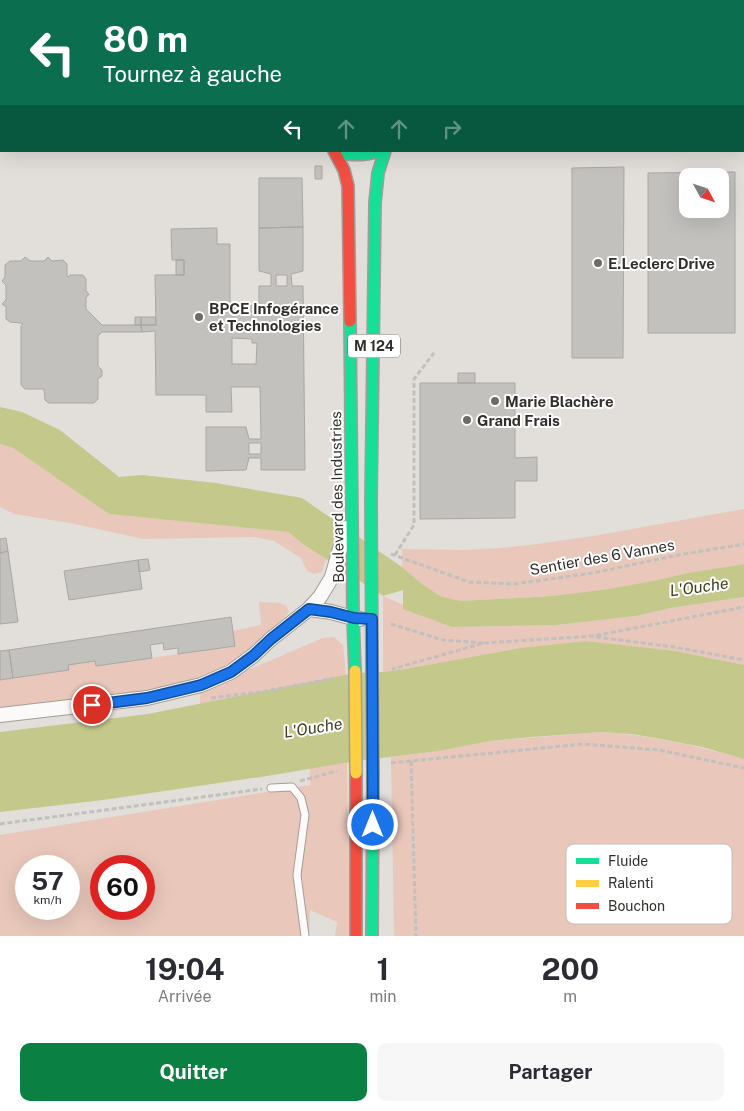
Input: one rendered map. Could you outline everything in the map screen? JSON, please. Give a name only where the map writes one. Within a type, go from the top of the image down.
[{"type":"main road","name":"Boulevard des Industries","points":[[335,152],[344,170],[348,186],[350,211],[356,936]]},
{"type":"main road","points":[[338,152],[349,156],[365,156],[375,152]]},
{"type":"main road","name":"M 124","points":[[372,936],[371,500],[375,203],[377,178],[384,152]]},
{"type":"street","points":[[0,715],[147,698],[201,685],[231,672],[309,609],[320,597],[332,577],[353,505]]},
{"type":"street","points":[[309,609],[354,618],[372,619]]},
{"type":"lane","points":[[270,788],[292,787],[301,798],[305,815],[296,875],[305,936]]},
{"type":"path","points":[[395,556],[414,524],[414,379],[434,353]]},
{"type":"path","name":"Sentier des 6 Vannes","points":[[388,553],[469,582],[514,584],[593,573],[678,555],[744,544]]},
{"type":"path","points":[[387,622],[443,640],[484,643],[593,636],[744,607]]},
{"type":"path","points":[[593,636],[674,646],[744,660]]},
{"type":"path","points":[[384,670],[484,643]]},
{"type":"path","points":[[206,699],[260,692],[337,678]]},
{"type":"path","points":[[411,760],[416,936]]},
{"type":"shaded area","points":[[0,444],[13,448],[109,514],[288,532],[326,559],[322,572],[314,574],[307,571],[301,558],[274,541],[255,537],[143,539],[70,523],[14,514],[0,507]]},
{"type":"shaded area","points":[[744,509],[744,564],[610,589],[552,596],[461,601],[437,594],[402,567],[402,549],[463,550],[537,544]]},
{"type":"shaded area","points":[[383,596],[453,627],[557,625],[636,616],[671,608],[744,597],[744,665],[676,651],[586,641],[518,648],[383,672]]},
{"type":"shaded area","points":[[259,602],[280,603],[286,606],[289,611],[286,616],[237,660],[196,680],[165,690],[0,711],[0,680],[69,670],[68,665],[95,661],[96,666],[234,646],[233,631],[261,625]]},
{"type":"shaded area","points":[[334,637],[343,645],[346,675],[200,704],[200,693],[220,682],[323,638]]},
{"type":"shaded area","points":[[602,732],[674,742],[744,759],[744,936],[394,936],[391,757],[439,751],[490,741]]},
{"type":"shaded area","points":[[347,762],[350,936],[335,936],[337,922],[310,910],[309,936],[0,936],[0,835],[310,785],[310,768]]},
{"type":"water","name":"L'Ouche","points":[[0,407],[22,412],[60,430],[119,477],[142,475],[216,483],[302,498],[443,597],[461,601],[552,596],[609,589],[744,564],[744,597],[671,608],[636,616],[557,625],[452,627],[403,609],[403,590],[383,596],[303,544],[288,532],[109,514],[13,448],[0,444]]},
{"type":"water","name":"L'Ouche","points":[[586,641],[676,651],[744,665],[744,759],[702,747],[631,734],[602,732],[531,737],[490,741],[439,751],[356,761],[103,800],[0,812],[0,732],[148,714],[355,673],[405,669],[519,648]]},
{"type":"building","points":[[315,166],[322,166],[322,179],[315,179]]},
{"type":"building","name":"E.Leclerc Drive","points":[[624,167],[623,358],[572,358],[572,168]]},
{"type":"building","points":[[729,172],[735,172],[735,333],[648,333],[648,173],[679,173],[679,218],[729,218]]},
{"type":"building","points":[[259,178],[302,178],[303,227],[259,228]]},
{"type":"building","points":[[303,227],[303,271],[291,274],[292,286],[303,286],[305,470],[261,470],[261,458],[249,458],[246,470],[206,471],[206,427],[246,427],[249,439],[261,439],[260,387],[231,387],[232,412],[206,412],[206,395],[156,395],[155,331],[142,332],[141,325],[156,325],[155,275],[184,275],[184,260],[172,260],[171,229],[217,228],[217,244],[230,244],[230,312],[259,312],[259,286],[271,286],[271,274],[259,271],[259,228]],"holes":[[[276,275],[287,275],[287,286],[276,286]],[[232,338],[252,339],[252,343],[257,343],[256,364],[232,364]],[[249,443],[261,443],[261,454],[249,454]]]},
{"type":"building","points":[[25,257],[30,261],[44,261],[48,257],[52,261],[63,260],[67,264],[68,277],[70,275],[83,275],[86,279],[86,291],[89,294],[86,298],[86,309],[102,325],[141,325],[142,332],[102,332],[98,336],[98,366],[102,370],[102,376],[98,379],[98,399],[94,403],[49,403],[45,400],[44,389],[25,389],[21,385],[21,326],[23,324],[10,322],[6,319],[6,307],[2,304],[6,300],[6,285],[2,281],[5,277],[5,265],[10,261],[21,261]]},
{"type":"building","points":[[176,260],[184,260],[184,275],[176,275]]},
{"type":"building","points":[[231,304],[241,304],[242,306],[259,305],[259,312],[230,312]]},
{"type":"building","points":[[135,317],[141,317],[141,325],[135,325]]},
{"type":"building","points":[[141,317],[155,317],[156,325],[141,325]]},
{"type":"building","points":[[458,373],[475,373],[475,383],[458,383]]},
{"type":"building","name":"Grand Frais","points":[[420,383],[515,383],[515,458],[537,457],[537,481],[515,481],[515,518],[420,519]]},
{"type":"building","points":[[6,538],[8,551],[0,553],[0,539]]},
{"type":"building","points":[[8,551],[18,622],[0,624],[0,553]]},
{"type":"building","points":[[148,559],[150,570],[139,572],[138,560]]},
{"type":"building","points":[[138,560],[142,589],[69,600],[64,571]]},
{"type":"building","points":[[231,617],[235,646],[178,654],[178,648],[164,650],[163,643],[150,645],[152,658],[96,666],[95,661],[68,665],[69,670],[13,678],[9,650]]},
{"type":"building","points":[[9,650],[13,678],[0,680],[0,651]]},
{"type":"traffic: fast","points":[[340,152],[357,155],[374,152]]},
{"type":"traffic: fast","points":[[372,668],[371,500],[375,203],[378,173],[385,152]]},
{"type":"traffic: fast","points":[[350,321],[355,671]]},
{"type":"traffic: fast","points":[[372,936],[373,770]]},
{"type":"traffic: jam","points":[[335,152],[344,170],[348,186],[350,321]]},
{"type":"traffic: jam","points":[[356,773],[356,936]]},
{"type":"traffic: slow","points":[[372,668],[373,770]]},
{"type":"traffic: slow","points":[[355,671],[356,773]]},
{"type":"place","name":"E.Leclerc Drive","points":[[598,263]]},
{"type":"place","name":"BPCE Infogérance et Technologies","points":[[199,317]]},
{"type":"place","name":"Marie Blachère","points":[[495,401]]},
{"type":"place","name":"Grand Frais","points":[[467,420]]},
{"type":"route","points":[[92,705],[147,698],[201,685],[231,672],[309,609],[354,618],[372,619],[373,825]]}]
